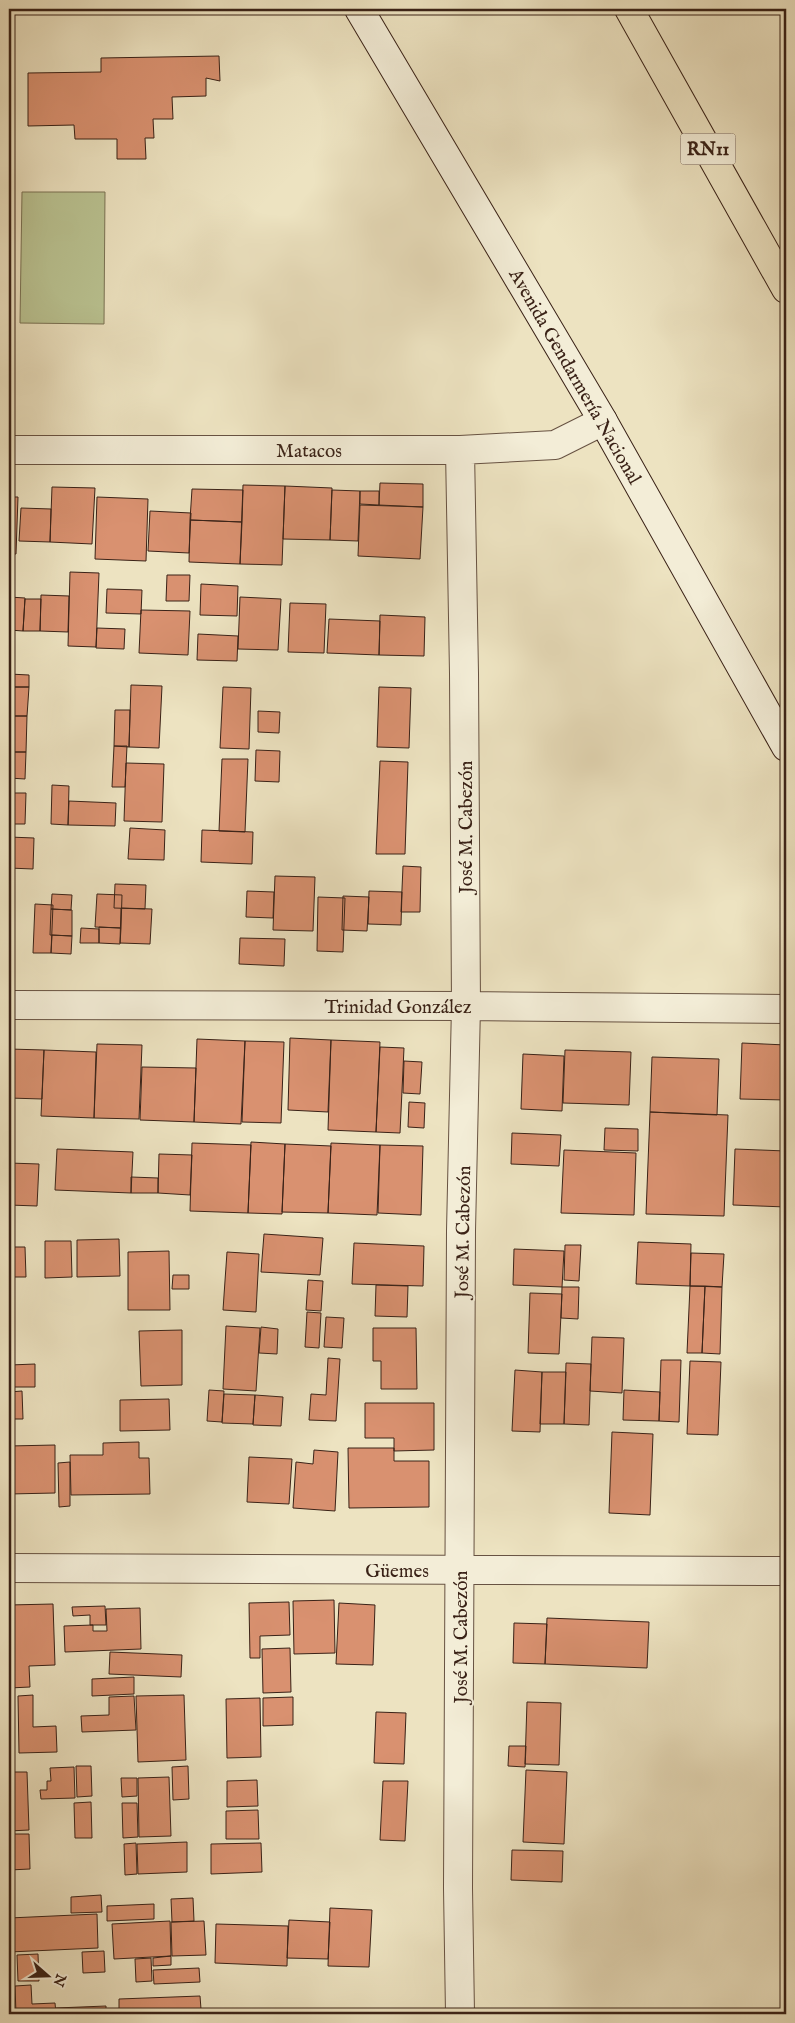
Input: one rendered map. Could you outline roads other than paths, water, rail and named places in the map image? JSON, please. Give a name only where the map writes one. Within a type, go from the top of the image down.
[{"type":"highway","name":"RN11","points":[[629,9],[786,289]]},
{"type":"street","name":"Avenida Gendarmería Nacional","points":[[359,9],[603,421],[786,747]]},
{"type":"street","name":"Matacos","points":[[9,450],[460,450],[555,444],[603,421]]},
{"type":"street","name":"José M. Cabezón","points":[[460,450],[466,1006],[461,1231],[461,1570],[458,1888],[460,2014]]},
{"type":"street","name":"Trinidad González","points":[[9,1005],[786,1009]]},
{"type":"street","name":"Güemes","points":[[9,1568],[786,1571]]},
{"type":"water","points":[[40,9],[155,9],[155,14],[40,14]]}]
